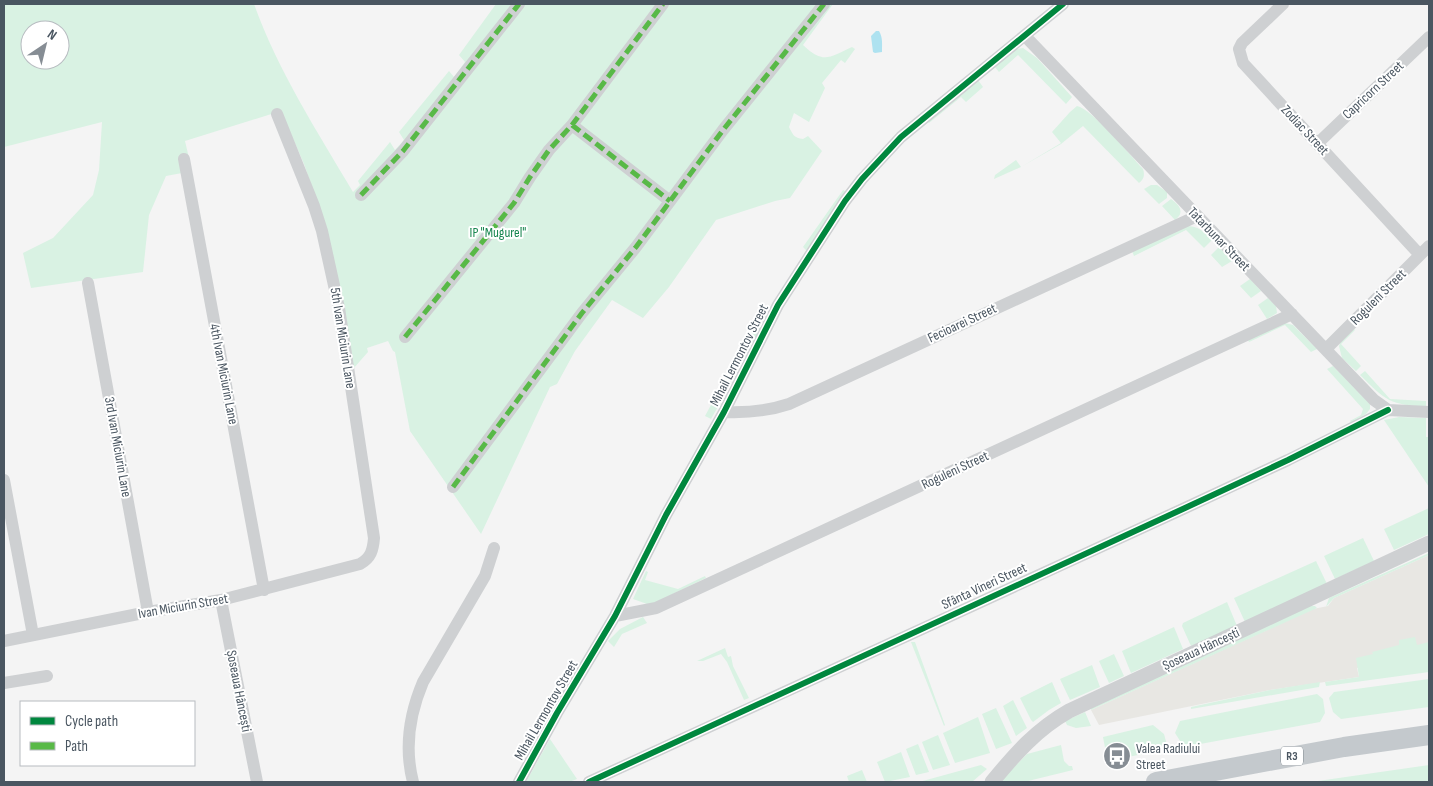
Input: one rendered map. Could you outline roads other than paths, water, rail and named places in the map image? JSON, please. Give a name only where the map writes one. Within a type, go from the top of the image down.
[{"type":"highway","name":"R3","points":[[1156,782],[1344,747],[1429,735]]},
{"type":"street","points":[[361,195],[403,151],[519,4]]},
{"type":"street","points":[[405,337],[514,204],[544,157],[572,125],[663,4]]},
{"type":"street","points":[[453,487],[564,337],[636,247],[723,130],[824,4]]},
{"type":"street","name":"Mihail Lermontov Street","points":[[519,782],[557,713],[615,616],[666,515],[724,412],[778,305],[845,201],[862,179],[901,137],[1063,4]]},
{"type":"street","name":"Zodiac Street","points":[[1283,4],[1242,43],[1239,49],[1243,64],[1425,250]]},
{"type":"street","name":"Tatarbunar Street","points":[[1025,36],[1374,400],[1388,410]]},
{"type":"street","name":"Capricorn Street","points":[[1318,142],[1429,37]]},
{"type":"street","name":"5th Ivan Miciurin Lane","points":[[277,114],[314,206],[322,231],[339,308],[374,538],[371,555],[360,564]]},
{"type":"street","points":[[572,125],[670,201]]},
{"type":"street","name":"4th Ivan Miciurin Lane","points":[[184,159],[264,590]]},
{"type":"street","name":"Fecioarei Street","points":[[724,412],[743,413],[773,409],[789,404],[1196,216]]},
{"type":"street","name":"Roguleni Street","points":[[1326,349],[1425,250]]},
{"type":"street","name":"3rd Ivan Miciurin Lane","points":[[88,282],[148,612]]},
{"type":"street","name":"Roguleni Street","points":[[615,616],[656,608],[1292,314]]},
{"type":"street","points":[[1388,410],[1429,412]]},
{"type":"street","name":"Sfânta Vineri Street","points":[[589,782],[1288,460],[1388,410]]},
{"type":"street","points":[[4,480],[33,636]]},
{"type":"street","name":"Șoseaua Hâncești","points":[[992,782],[1021,747],[1043,728],[1069,711],[1429,543]]},
{"type":"street","points":[[412,782],[408,739],[416,700],[423,682],[485,576],[494,548]]},
{"type":"street","name":"Ivan Miciurin Street","points":[[4,641],[148,612],[221,600],[360,564]]},
{"type":"street","name":"Șoseaua Hâncești","points":[[221,600],[257,782]]},
{"type":"street","points":[[4,683],[47,676]]},
{"type":"water","points":[[876,31],[879,31],[881,36],[882,52],[875,53],[873,52],[871,36]]},
{"type":"place","name":"Valea Radiului Street","points":[[1117,756]]},
{"type":"park label","name":"IP \"Mugurel\"","points":[[498,232]]}]
